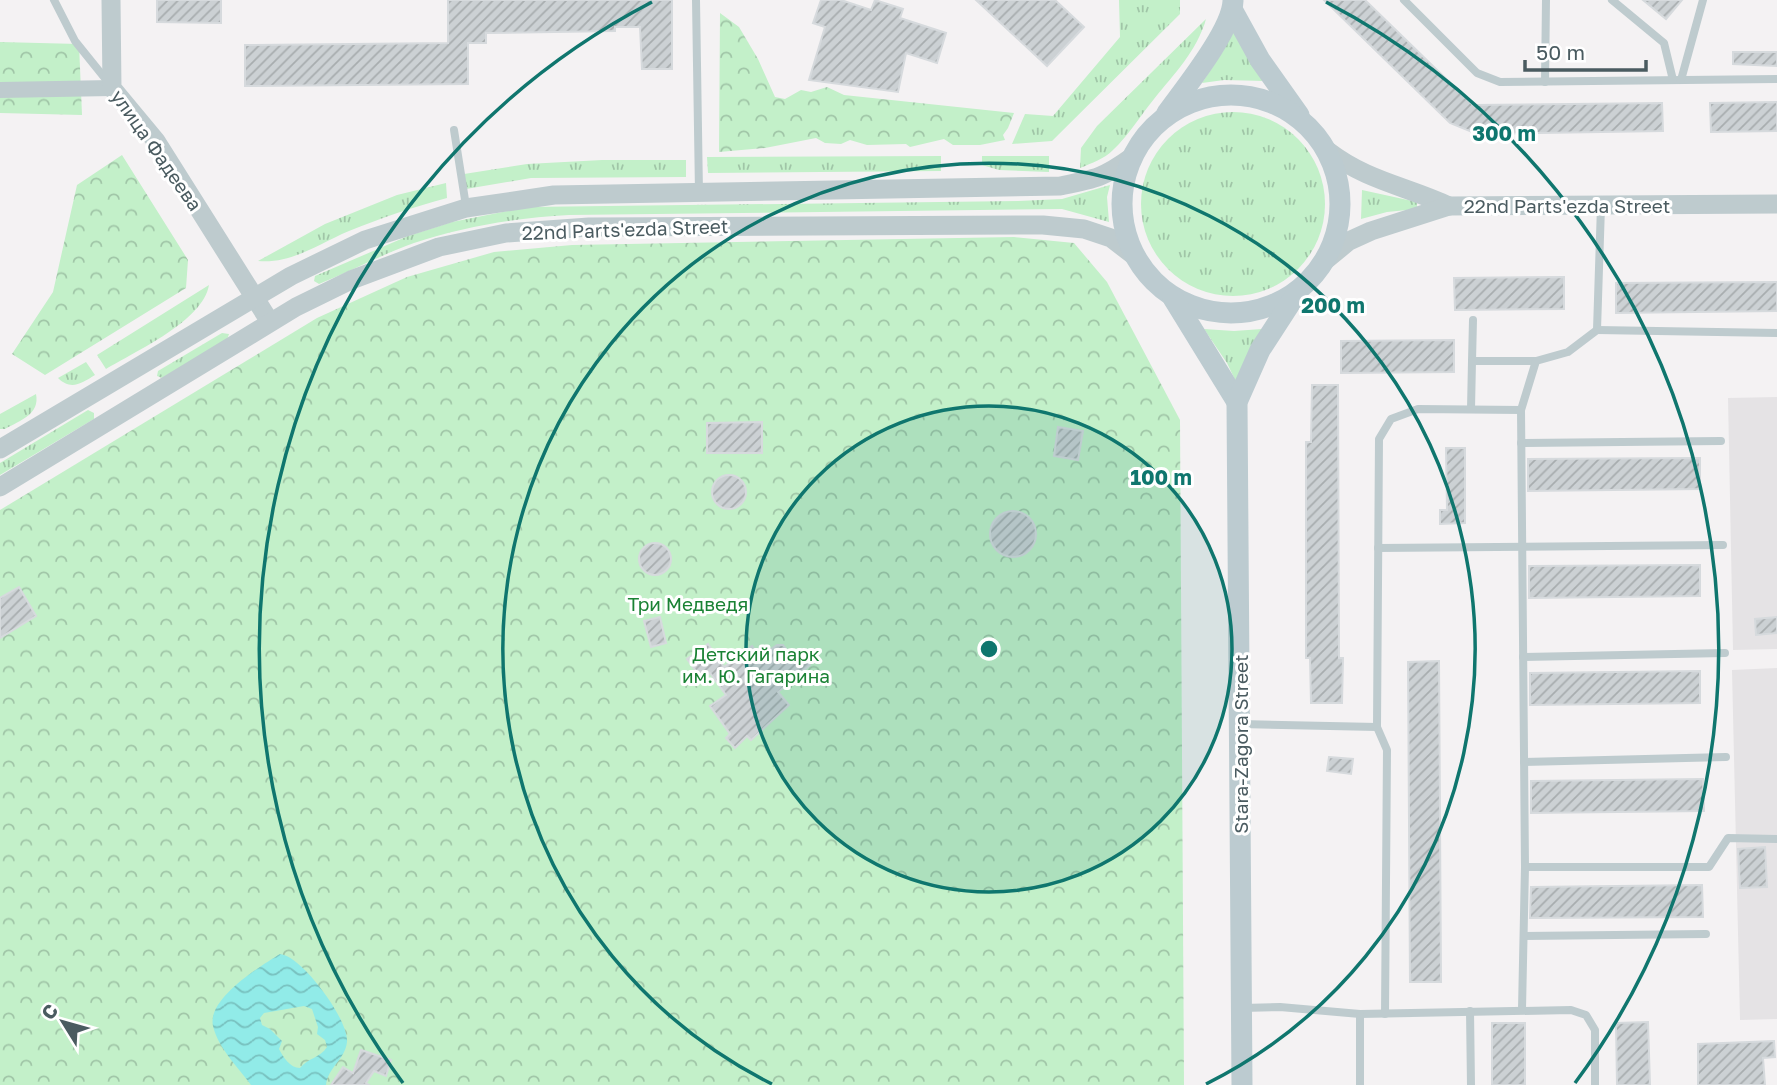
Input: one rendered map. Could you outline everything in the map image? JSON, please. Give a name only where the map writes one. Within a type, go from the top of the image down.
[{"type":"main road","points":[[1233,5],[1207,56],[1132,157],[1123,188],[1124,222],[1137,258],[1150,276],[1173,298],[1237,402]]},
{"type":"main road","points":[[1173,298],[1192,307],[1222,314],[1258,312],[1297,293],[1326,260],[1338,229],[1340,187],[1328,151],[1260,60],[1233,5]]},
{"type":"main road","points":[[1167,113],[1200,98],[1234,95],[1272,104],[1305,122]]},
{"type":"main road","name":"Stara-Zagora Street","points":[[1242,1085],[1237,402],[1260,350],[1297,293]]},
{"type":"street","name":"улица Фадеева","points":[[111,0],[112,88],[156,141],[270,322]]},
{"type":"street","points":[[0,90],[112,88]]},
{"type":"street","name":"22nd Parts'ezda Street","points":[[1328,151],[1368,176],[1449,206],[1777,204]]},
{"type":"street","name":"22nd Parts'ezda Street","points":[[0,449],[253,297],[365,240],[466,208],[554,195],[1060,186],[1107,175],[1132,157]]},
{"type":"street","points":[[1326,260],[1349,242],[1371,230],[1449,206]]},
{"type":"street","name":"22nd Parts'ezda Street","points":[[0,487],[270,322],[351,280],[439,247],[506,233],[603,226],[1043,225],[1084,229],[1111,238],[1137,258]]},
{"type":"street","points":[[137,366],[152,394]]},
{"type":"street","points":[[90,394],[106,422]]},
{"type":"lane","points":[[54,0],[75,41],[112,88]]},
{"type":"lane","points":[[696,0],[699,193]]},
{"type":"lane","points":[[1404,0],[1477,73],[1500,82],[1777,79]]},
{"type":"lane","points":[[1545,82],[1546,0]]},
{"type":"lane","points":[[1612,0],[1664,43],[1677,80]]},
{"type":"lane","points":[[1677,80],[1703,0]]},
{"type":"lane","points":[[454,130],[466,208]]},
{"type":"lane","points":[[1597,331],[1601,206]]},
{"type":"lane","points":[[1471,409],[1473,320]]},
{"type":"lane","points":[[1472,361],[1536,361],[1568,352],[1597,331],[1777,333]]},
{"type":"lane","points":[[1522,1009],[1525,867],[1521,410],[1536,361]]},
{"type":"lane","points":[[1385,1014],[1387,750],[1377,727],[1379,439],[1391,419],[1418,409],[1521,410]]},
{"type":"lane","points":[[1521,443],[1721,441]]},
{"type":"lane","points":[[1378,548],[1723,545]]},
{"type":"lane","points":[[1523,657],[1724,653]]},
{"type":"lane","points":[[1240,724],[1377,727]]},
{"type":"lane","points":[[1524,762],[1726,757]]},
{"type":"lane","points":[[1525,867],[1709,867],[1728,838],[1777,839]]},
{"type":"lane","points":[[1524,936],[1706,933]]},
{"type":"lane","points":[[1242,1008],[1280,1007],[1360,1014],[1571,1010],[1586,1015],[1595,1030],[1595,1085]]},
{"type":"lane","points":[[1470,1011],[1471,1085]]},
{"type":"lane","points":[[1360,1014],[1360,1085]]},
{"type":"shaded area","points":[[1777,397],[1777,649],[1733,650],[1728,398]]},
{"type":"shaded area","points":[[1777,668],[1777,1019],[1740,1020],[1732,670]]},
{"type":"green space","points":[[1119,0],[1180,0],[1180,14],[1052,141],[1012,144],[1025,114],[1053,116],[1120,37]]},
{"type":"green space","points":[[720,13],[739,27],[758,59],[775,97],[785,99],[801,90],[811,92],[827,87],[844,95],[1014,113],[1003,135],[1005,140],[980,145],[953,145],[944,139],[910,147],[906,144],[867,145],[850,140],[841,144],[825,143],[816,138],[765,148],[719,152]]},
{"type":"green space","points":[[1206,19],[1184,62],[1124,138],[1106,156],[1080,168],[1081,148],[1097,126]]},
{"type":"green space","points":[[1234,25],[1265,81],[1224,80],[1202,83],[1223,51]]},
{"type":"green space","points":[[0,42],[79,44],[82,115],[0,113]]},
{"type":"green space","points":[[1233,112],[1251,113],[1268,119],[1284,127],[1298,139],[1310,153],[1318,169],[1324,186],[1324,222],[1318,239],[1310,255],[1298,269],[1284,281],[1268,289],[1251,295],[1233,296],[1215,295],[1198,289],[1182,281],[1168,269],[1156,255],[1148,239],[1142,222],[1141,204],[1142,186],[1148,169],[1156,153],[1168,139],[1182,127],[1198,119],[1215,113]]},
{"type":"green space","points":[[122,155],[188,260],[186,288],[45,375],[12,354],[53,292],[77,185]]},
{"type":"green space","points":[[941,156],[941,171],[708,173],[707,157]]},
{"type":"green space","points":[[982,156],[1049,156],[1049,172],[999,170],[982,165]]},
{"type":"green space","points":[[602,160],[686,160],[686,177],[531,178],[466,189],[464,174],[527,164]]},
{"type":"green space","points":[[446,183],[447,198],[349,231],[294,256],[258,261],[325,224],[397,195]]},
{"type":"green space","points":[[1110,185],[1107,197],[1109,222],[1062,209],[549,216],[491,224],[433,237],[319,284],[314,281],[315,276],[408,236],[452,222],[528,207],[1018,201],[1062,199]]},
{"type":"green space","points":[[1362,190],[1417,202],[1417,209],[1387,212],[1361,219]]},
{"type":"green space","name":"Детский парк им. Ю. Гагарина","points":[[1014,237],[1074,243],[1107,282],[1180,420],[1184,1085],[0,1085],[0,510],[317,318],[407,277],[494,252],[572,245]]},
{"type":"green space","points":[[209,285],[195,311],[182,323],[106,369],[97,355]]},
{"type":"green space","points":[[1204,329],[1262,329],[1238,386],[1227,363]]},
{"type":"green space","points":[[222,333],[229,334],[227,340],[162,378],[157,376],[158,371]]},
{"type":"green space","points":[[86,362],[95,375],[86,381],[72,385],[58,378]]},
{"type":"green space","points":[[36,394],[35,407],[28,416],[5,429],[0,429],[0,414]]},
{"type":"green space","points":[[88,410],[94,413],[94,419],[0,475],[0,463]]},
{"type":"water","points":[[280,954],[300,965],[322,990],[346,1032],[346,1048],[330,1073],[326,1085],[251,1085],[224,1050],[213,1026],[213,1016],[226,995],[248,975]],"holes":[[[304,1006],[312,1009],[318,1027],[317,1034],[325,1040],[327,1047],[321,1054],[296,1068],[287,1062],[279,1049],[282,1041],[262,1025],[260,1018],[264,1013]]]},
{"type":"building","points":[[157,0],[221,0],[221,23],[157,22]]},
{"type":"building","points":[[448,0],[672,0],[672,69],[642,69],[640,27],[615,27],[615,31],[486,33],[486,43],[468,43],[468,84],[245,86],[245,45],[448,43]]},
{"type":"building","points":[[821,0],[841,0],[871,10],[875,0],[903,9],[900,18],[946,33],[937,63],[906,53],[898,92],[809,80],[825,27],[813,23]]},
{"type":"building","points":[[976,0],[1055,0],[1084,27],[1047,66]]},
{"type":"building","points":[[1324,0],[1365,0],[1473,105],[1662,103],[1663,131],[1477,134],[1450,123]]},
{"type":"building","points":[[1643,0],[1682,0],[1666,19]]},
{"type":"building","points":[[1733,52],[1777,52],[1777,66],[1733,64]]},
{"type":"building","points":[[1777,102],[1777,131],[1711,132],[1710,103]]},
{"type":"building","points":[[1564,277],[1564,309],[1455,310],[1454,278]]},
{"type":"building","points":[[1777,282],[1777,311],[1616,313],[1616,283]]},
{"type":"building","points":[[1454,340],[1454,372],[1341,373],[1341,341]]},
{"type":"building","points":[[1312,385],[1338,385],[1339,658],[1343,658],[1342,703],[1311,703],[1310,658],[1306,658],[1306,442],[1311,442]]},
{"type":"building","points":[[762,422],[762,453],[707,453],[707,423]]},
{"type":"building","points":[[1058,427],[1083,431],[1078,460],[1054,456]]},
{"type":"building","points":[[1446,448],[1465,448],[1465,523],[1440,524],[1440,510],[1447,510]]},
{"type":"building","points":[[1700,458],[1700,489],[1528,491],[1528,459]]},
{"type":"building","points":[[729,475],[741,480],[746,492],[741,504],[729,509],[717,504],[712,492],[717,480]]},
{"type":"building","points":[[1013,511],[1029,518],[1036,534],[1029,550],[1013,557],[997,550],[990,534],[997,518]]},
{"type":"building","points":[[655,543],[666,548],[671,559],[666,570],[655,575],[644,570],[639,559],[644,548]]},
{"type":"building","points":[[1700,565],[1700,596],[1529,598],[1529,566]]},
{"type":"building","points":[[19,587],[36,616],[0,638],[0,598]]},
{"type":"building","points":[[660,617],[666,643],[651,647],[644,621]]},
{"type":"building","points":[[1777,617],[1777,633],[1756,635],[1755,619]]},
{"type":"building","points":[[708,644],[724,667],[752,646],[760,657],[777,645],[783,645],[795,660],[801,655],[810,665],[778,692],[789,705],[751,740],[747,736],[735,748],[726,738],[730,734],[710,706],[726,695],[710,673],[702,679],[687,659]]},
{"type":"building","points":[[1439,661],[1441,982],[1410,982],[1408,662]]},
{"type":"building","points":[[1700,671],[1700,703],[1530,705],[1530,673]]},
{"type":"building","points":[[1329,757],[1353,759],[1351,774],[1327,771]]},
{"type":"building","points":[[1703,779],[1704,811],[1531,813],[1531,781]]},
{"type":"building","points":[[1765,847],[1767,887],[1740,888],[1738,849]]},
{"type":"building","points":[[1702,885],[1703,917],[1530,918],[1531,887]]},
{"type":"building","points":[[1648,1022],[1650,1085],[1617,1085],[1616,1023]]},
{"type":"building","points":[[1492,1023],[1525,1023],[1525,1085],[1492,1085]]},
{"type":"building","points":[[1774,1041],[1775,1057],[1763,1058],[1765,1085],[1698,1085],[1698,1044]]},
{"type":"building","points":[[361,1050],[391,1060],[386,1076],[374,1071],[366,1083],[369,1085],[331,1085],[343,1067],[353,1073]]},
{"type":"park label","name":"Три Медведя","points":[[688,603]]}]
